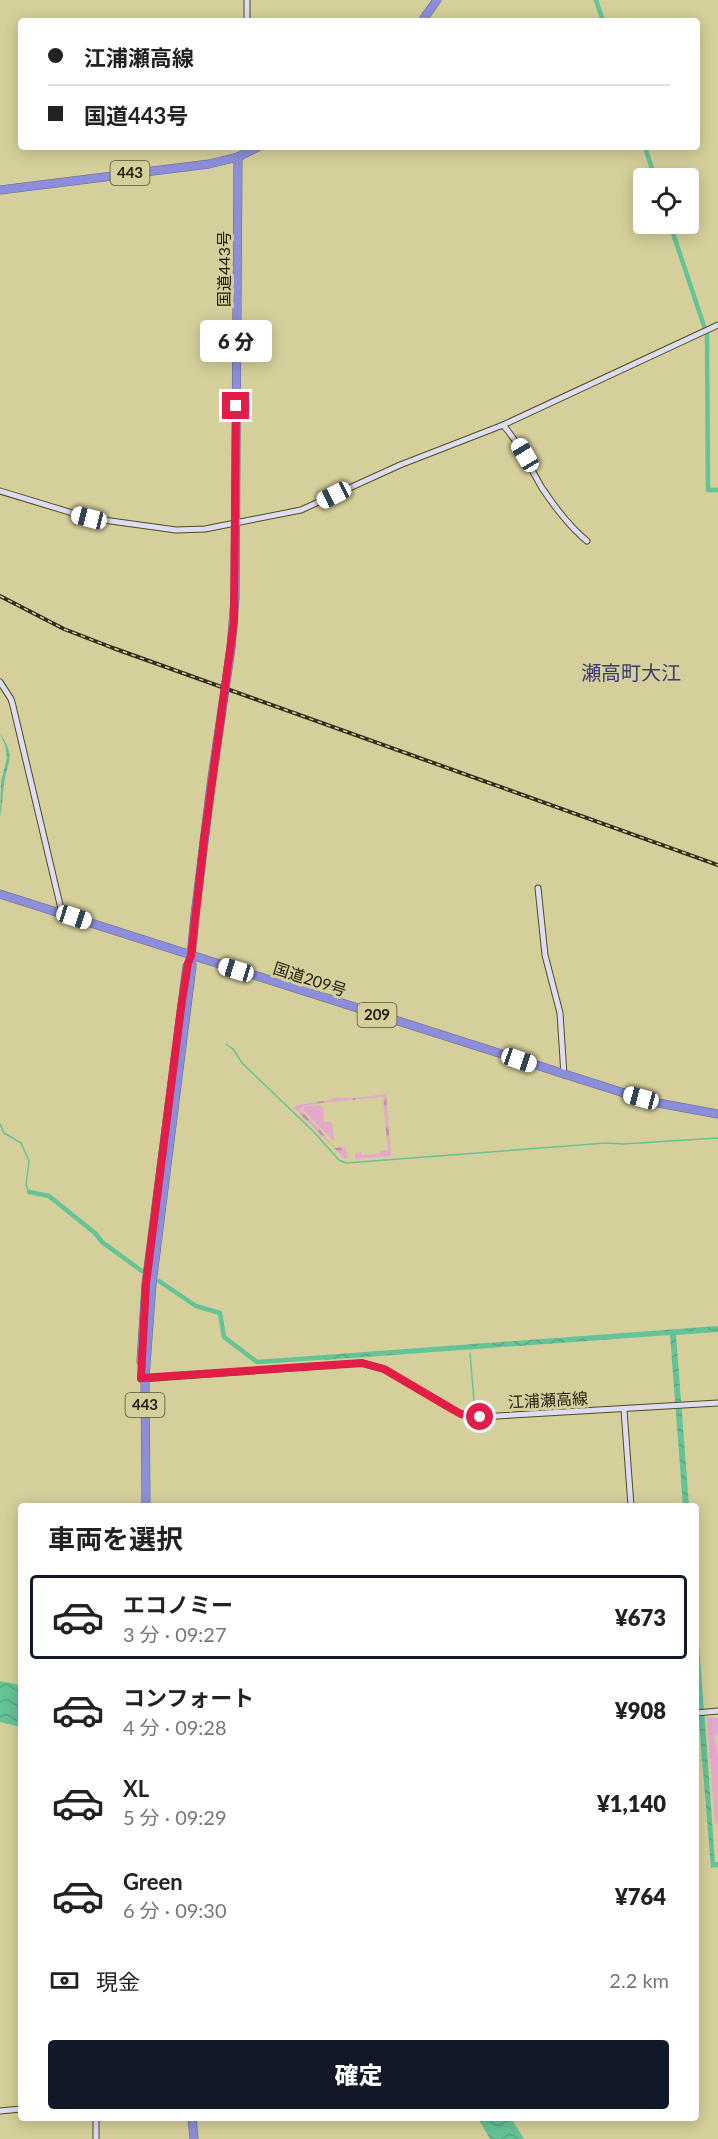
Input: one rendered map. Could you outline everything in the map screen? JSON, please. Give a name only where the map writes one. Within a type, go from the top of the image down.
[{"type":"highway","points":[[424,18],[437,0]]},
{"type":"highway","name":"443","points":[[0,190],[200,165],[238,157],[252,150]]},
{"type":"highway","name":"国道443号","points":[[191,956],[231,648],[235,598],[238,157]]},
{"type":"highway","name":"国道209号","points":[[0,894],[564,1075],[658,1103],[718,1114]]},
{"type":"highway","name":"443","points":[[144,1503],[143,1378],[152,1284],[192,966],[191,956]]},
{"type":"highway","points":[[190,2121],[192,2139]]},
{"type":"street","points":[[247,0],[247,18]]},
{"type":"street","points":[[238,157],[239,150]]},
{"type":"street","points":[[0,491],[89,518],[191,531],[301,510],[400,465],[503,425],[718,325]]},
{"type":"street","points":[[503,425],[516,440],[543,488],[578,534],[587,541]]},
{"type":"street","points":[[0,682],[14,706],[62,913]]},
{"type":"street","points":[[538,888],[548,968],[560,1013],[564,1075]]},
{"type":"street","name":"江浦瀬高線","points":[[143,1378],[362,1363],[384,1369],[452,1409],[471,1416],[624,1410],[718,1403]]},
{"type":"street","points":[[624,1410],[631,1503]]},
{"type":"street","points":[[699,1713],[718,1711]]},
{"type":"street","points":[[0,2111],[18,2109]]},
{"type":"street","points":[[96,2121],[96,2139]]},
{"type":"green space","points":[[386,1094],[391,1156],[355,1159],[355,1153],[380,1154],[380,1151],[388,1150],[383,1097],[301,1107],[301,1111],[334,1148],[294,1108],[297,1105],[333,1098]]},
{"type":"green space","points":[[319,1105],[323,1107],[324,1122],[332,1122],[334,1141],[303,1110],[304,1107]]},
{"type":"green space","points":[[345,1147],[348,1158],[344,1158],[334,1148]]},
{"type":"green space","points":[[707,1718],[718,1718],[718,1734],[715,1735],[718,1759],[718,1823],[715,1824]]},
{"type":"water","points":[[0,733],[8,748],[10,758],[0,818],[1,782],[7,757]]},
{"type":"water","points":[[718,1326],[718,1332],[676,1335],[689,1503],[683,1503],[670,1335],[324,1360],[324,1355]]},
{"type":"water","points":[[0,1681],[18,1685],[18,1726],[0,1722]]},
{"type":"water","points":[[704,1709],[715,1862],[718,1862],[718,1867],[711,1868],[699,1722],[699,1710]]},
{"type":"water","points":[[480,2121],[513,2121],[524,2139],[490,2139]]},
{"type":"waterway","points":[[596,0],[602,18]]},
{"type":"waterway","points":[[646,150],[652,168]]},
{"type":"waterway","points":[[673,234],[707,335],[708,490],[718,490]]},
{"type":"waterway","points":[[226,1044],[339,1160],[346,1163],[606,1143],[718,1138]]},
{"type":"waterway","points":[[0,1124],[4,1133],[21,1143],[29,1161],[26,1185],[29,1192]]},
{"type":"waterway","points":[[29,1192],[49,1196],[95,1233],[102,1242],[142,1271]]},
{"type":"waterway","points":[[159,1281],[196,1306],[220,1313],[224,1337],[257,1362],[329,1357]]},
{"type":"waterway","points":[[470,1353],[475,1413]]},
{"type":"waterway","points":[[699,1674],[702,1715]]},
{"type":"railway","points":[[0,596],[64,629],[113,648],[718,865]]},
{"type":"district","name":"瀬高町大江","points":[[631,673]]},
{"type":"route","points":[[236,406],[234,621],[146,1284],[141,1340],[141,1378],[362,1363],[384,1369],[461,1414],[480,1417]]}]
